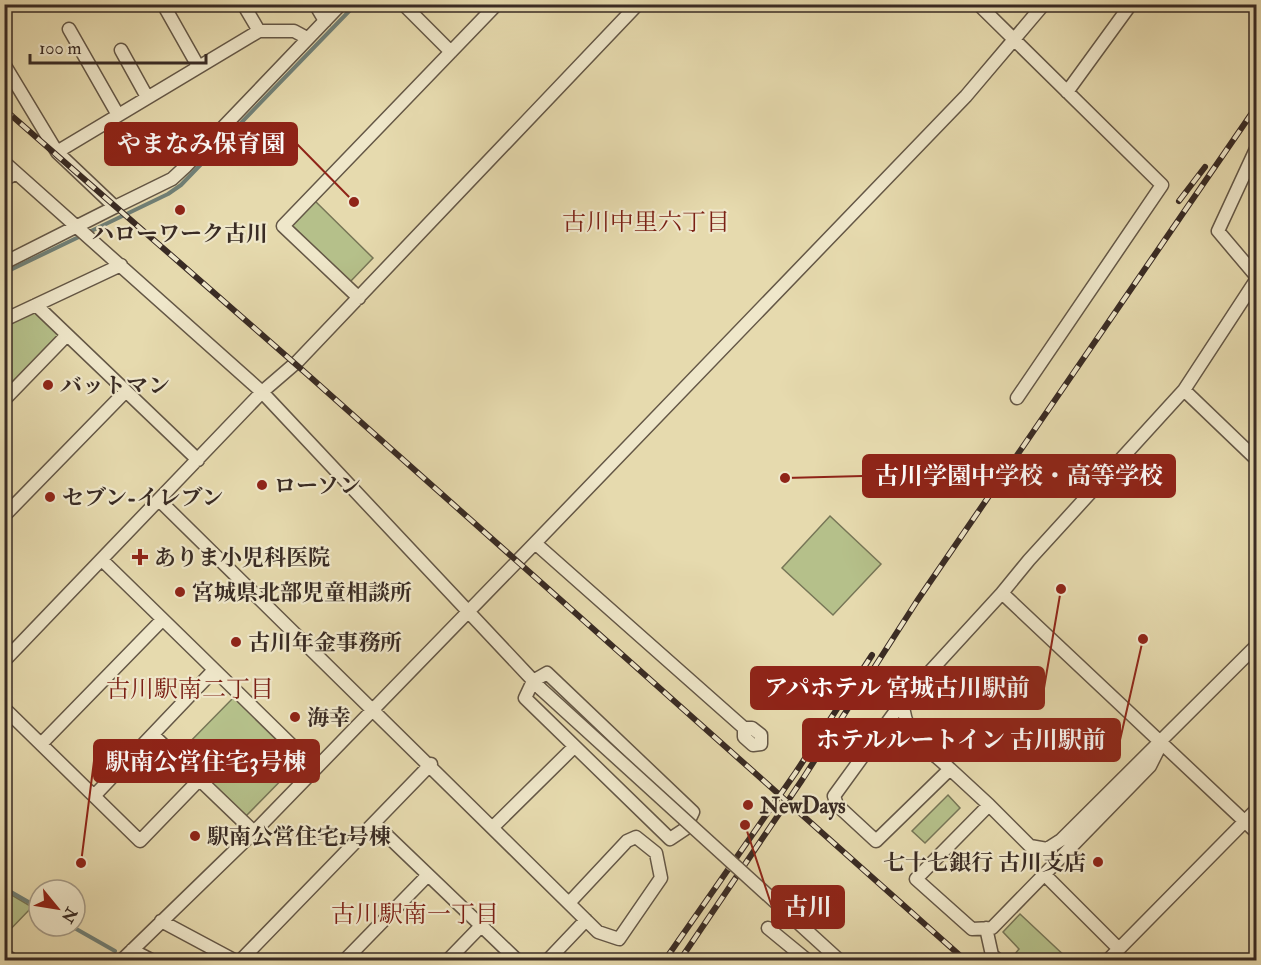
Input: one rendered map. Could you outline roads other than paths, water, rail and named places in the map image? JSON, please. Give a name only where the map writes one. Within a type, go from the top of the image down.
[{"type":"street","points":[[163,4],[198,66]]},
{"type":"street","points":[[243,4],[259,31]]},
{"type":"street","points":[[315,4],[325,21]]},
{"type":"street","points":[[4,262],[83,231],[115,207],[172,178],[341,4]]},
{"type":"street","points":[[403,4],[451,52]]},
{"type":"street","points":[[359,298],[283,226],[497,4]]},
{"type":"street","points":[[7,654],[102,560],[262,392],[298,361],[638,4]]},
{"type":"street","points":[[978,4],[1162,185],[1017,398]]},
{"type":"street","points":[[122,960],[254,832],[535,543],[966,96],[1015,41],[1044,4]]},
{"type":"street","points":[[1067,92],[1131,4]]},
{"type":"street","points":[[69,29],[118,115]]},
{"type":"street","points":[[57,152],[259,31],[294,31],[308,38]]},
{"type":"street","points":[[121,50],[147,97]]},
{"type":"street","points":[[4,64],[57,152],[115,207]]},
{"type":"street","points":[[950,769],[876,841],[837,805],[834,796],[903,701],[1184,390],[1257,278],[1218,231],[1257,149]]},
{"type":"street","points":[[4,162],[262,392],[470,610],[537,685],[839,960]]},
{"type":"street","points":[[4,180],[16,173]]},
{"type":"street","points":[[4,320],[121,266]]},
{"type":"street","points":[[36,305],[198,460]]},
{"type":"street","points":[[4,400],[67,335]]},
{"type":"street","points":[[1184,390],[1257,459]]},
{"type":"street","points":[[4,516],[125,392]]},
{"type":"street","points":[[159,500],[431,764],[493,827],[569,903],[598,932],[619,939],[661,878],[656,853],[636,837],[627,842],[569,903]]},
{"type":"street","points":[[535,543],[744,728]]},
{"type":"street","points":[[102,560],[315,768]]},
{"type":"street","points":[[1002,593],[1257,832]]},
{"type":"street","points":[[41,744],[162,620]]},
{"type":"street","points":[[903,701],[903,717],[908,729],[1030,846],[1047,849],[1062,840],[1257,646]]},
{"type":"street","points":[[94,796],[214,670]]},
{"type":"street","points":[[547,673],[676,794],[693,812],[685,829],[669,839],[574,747],[525,698],[537,685],[547,673]]},
{"type":"street","points":[[4,708],[140,841],[199,780]]},
{"type":"street","points":[[153,735],[254,832]]},
{"type":"street","points":[[989,805],[916,879],[972,929],[992,928],[1150,766],[1162,742]]},
{"type":"street","points":[[493,827],[574,747]]},
{"type":"street","points":[[241,960],[431,764]]},
{"type":"street","points":[[1108,960],[1257,810]]},
{"type":"street","points":[[375,824],[517,960]]},
{"type":"street","points":[[345,960],[428,875]]},
{"type":"street","points":[[1045,875],[1119,949]]},
{"type":"street","points":[[548,960],[586,920]]},
{"type":"street","points":[[161,921],[234,960]]},
{"type":"street","points":[[448,960],[481,926]]},
{"type":"street","points":[[768,928],[807,960]]},
{"type":"street","points":[[986,928],[992,954],[998,960]]},
{"type":"street","points":[[132,950],[151,960]]},
{"type":"street","points":[[4,954],[12,960]]},
{"type":"waterway","points":[[4,273],[168,194],[181,185],[356,4]]},
{"type":"waterway","points":[[4,888],[27,901]]},
{"type":"waterway","points":[[87,935],[115,951]]},
{"type":"railway","points":[[680,960],[802,780],[917,601],[1256,107]]},
{"type":"railway","points":[[4,109],[308,375],[965,960]]},
{"type":"railway","points":[[1179,201],[1205,167]]},
{"type":"railway","points":[[665,960],[796,772],[872,655]]},
{"type":"place","name":"やまなみ保育園","points":[[354,202]]},
{"type":"place","name":"ハローワーク古川","points":[[180,210]]},
{"type":"place","name":"バットマン","points":[[48,385]]},
{"type":"place","name":"古川学園中学校・高等学校","points":[[785,478]]},
{"type":"place","name":"ローソン","points":[[262,485]]},
{"type":"place","name":"セブン-イレブン","points":[[50,497]]},
{"type":"place","name":"ありま小児科医院","points":[[140,557]]},
{"type":"place","name":"アパホテル 宮城古川駅前","points":[[1061,589]]},
{"type":"place","name":"宮城県北部児童相談所","points":[[180,592]]},
{"type":"place","name":"ホテルルートイン 古川駅前","points":[[1143,639]]},
{"type":"place","name":"古川年金事務所","points":[[236,642]]},
{"type":"place","name":"海幸","points":[[295,717]]},
{"type":"place","name":"NewDays","points":[[748,805]]},
{"type":"place","name":"古川","points":[[745,825]]},
{"type":"place","name":"駅南公営住宅1号棟","points":[[195,836]]},
{"type":"place","name":"七十七銀行 古川支店","points":[[1098,862]]},
{"type":"place","name":"駅南公営住宅3号棟","points":[[81,863]]},
{"type":"district","name":"古川中里六丁目","points":[[646,222]]},
{"type":"district","name":"古川駅南二丁目","points":[[190,689]]},
{"type":"district","name":"古川駅南一丁目","points":[[415,914]]}]
